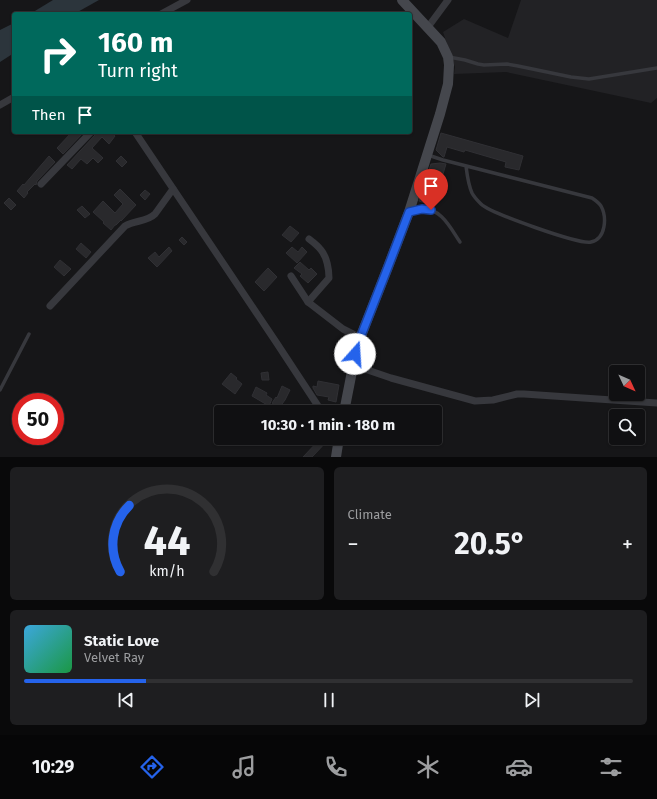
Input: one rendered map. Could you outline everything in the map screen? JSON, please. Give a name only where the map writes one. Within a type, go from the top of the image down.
[{"type":"main road","points":[[345,405],[357,346],[409,212],[448,84],[448,57],[441,42],[402,0]]},
{"type":"main road","points":[[336,457],[338,445]]},
{"type":"street","points":[[164,12],[187,0]]},
{"type":"street","points":[[428,27],[448,0]]},
{"type":"street","points":[[0,105],[12,98]]},
{"type":"street","points":[[41,184],[89,134]]},
{"type":"street","points":[[136,134],[317,405]]},
{"type":"street","points":[[50,306],[125,226],[129,223],[152,217],[173,189]]},
{"type":"street","points":[[308,302],[329,278],[324,253],[309,239]]},
{"type":"street","points":[[291,276],[308,302],[343,329],[355,335],[359,342]]},
{"type":"street","points":[[353,365],[391,378],[475,401],[493,400],[517,394],[524,394],[657,403]]},
{"type":"lane","points":[[448,57],[484,65],[507,64],[571,77],[590,79],[657,68]]},
{"type":"lane","points":[[427,155],[592,198],[601,205],[605,215],[604,229],[599,238],[591,242],[583,242],[556,235],[494,212],[483,206],[472,194],[466,166]]},
{"type":"lane","points":[[409,212],[422,209],[431,210],[438,213],[460,242]]},
{"type":"lane","points":[[0,390],[29,334]]},
{"type":"shaded area","points":[[53,0],[99,0],[78,12],[33,12]]},
{"type":"shaded area","points":[[521,0],[657,0],[657,98],[651,103],[506,72],[454,74],[455,67],[443,32],[464,19],[508,38]]},
{"type":"shaded area","points":[[12,24],[12,54],[0,62],[0,30]]},
{"type":"building","points":[[441,133],[523,156],[519,170],[505,167],[506,162],[465,150],[464,152],[447,147],[443,157],[436,150]]},
{"type":"building","points":[[70,134],[82,134],[63,154],[57,148]]},
{"type":"building","points":[[112,134],[115,136],[109,144],[102,137],[92,148],[103,158],[98,163],[93,158],[87,164],[81,159],[72,169],[67,165],[95,135]]},
{"type":"building","points":[[49,156],[55,162],[37,181],[36,185],[35,184],[27,192],[28,193],[24,198],[17,191]]},
{"type":"building","points":[[121,156],[127,162],[122,167],[116,161]]},
{"type":"building","points":[[431,164],[446,164],[443,174],[439,173],[429,204],[419,201]]},
{"type":"building","points":[[120,189],[136,205],[111,230],[93,212],[103,201],[115,213],[123,204],[114,195]]},
{"type":"building","points":[[145,190],[150,194],[145,200],[140,195]]},
{"type":"building","points":[[9,198],[16,205],[11,210],[4,203]]},
{"type":"building","points":[[82,206],[90,214],[85,218],[77,210]]},
{"type":"building","points":[[290,226],[299,233],[291,242],[282,235]]},
{"type":"building","points":[[182,237],[187,242],[184,245],[179,240]]},
{"type":"building","points":[[81,243],[91,252],[86,258],[76,249]]},
{"type":"building","points":[[169,247],[172,251],[157,267],[148,258],[155,252],[159,257]]},
{"type":"building","points":[[292,247],[298,252],[302,247],[307,252],[297,263],[286,253]]},
{"type":"building","points":[[60,260],[71,269],[64,276],[54,267]]},
{"type":"building","points":[[300,262],[309,270],[311,268],[317,274],[308,283],[300,276],[302,274],[294,268]]},
{"type":"building","points":[[268,268],[277,277],[264,291],[255,282]]},
{"type":"building","points":[[268,372],[269,380],[262,380],[261,373]]},
{"type":"building","points":[[231,373],[242,384],[235,394],[222,384]]},
{"type":"building","points":[[318,381],[339,385],[336,402],[328,400],[329,397],[317,395],[313,386],[317,387]]},
{"type":"building","points":[[282,386],[290,390],[281,405],[275,405],[272,403],[276,397],[277,398]]},
{"type":"building","points":[[256,387],[267,393],[266,395],[272,399],[269,405],[267,405],[252,396]]},
{"type":"building","points":[[314,445],[323,445],[312,457],[303,457]]},
{"type":"route","points":[[355,354],[409,212],[422,209],[431,210]]}]
